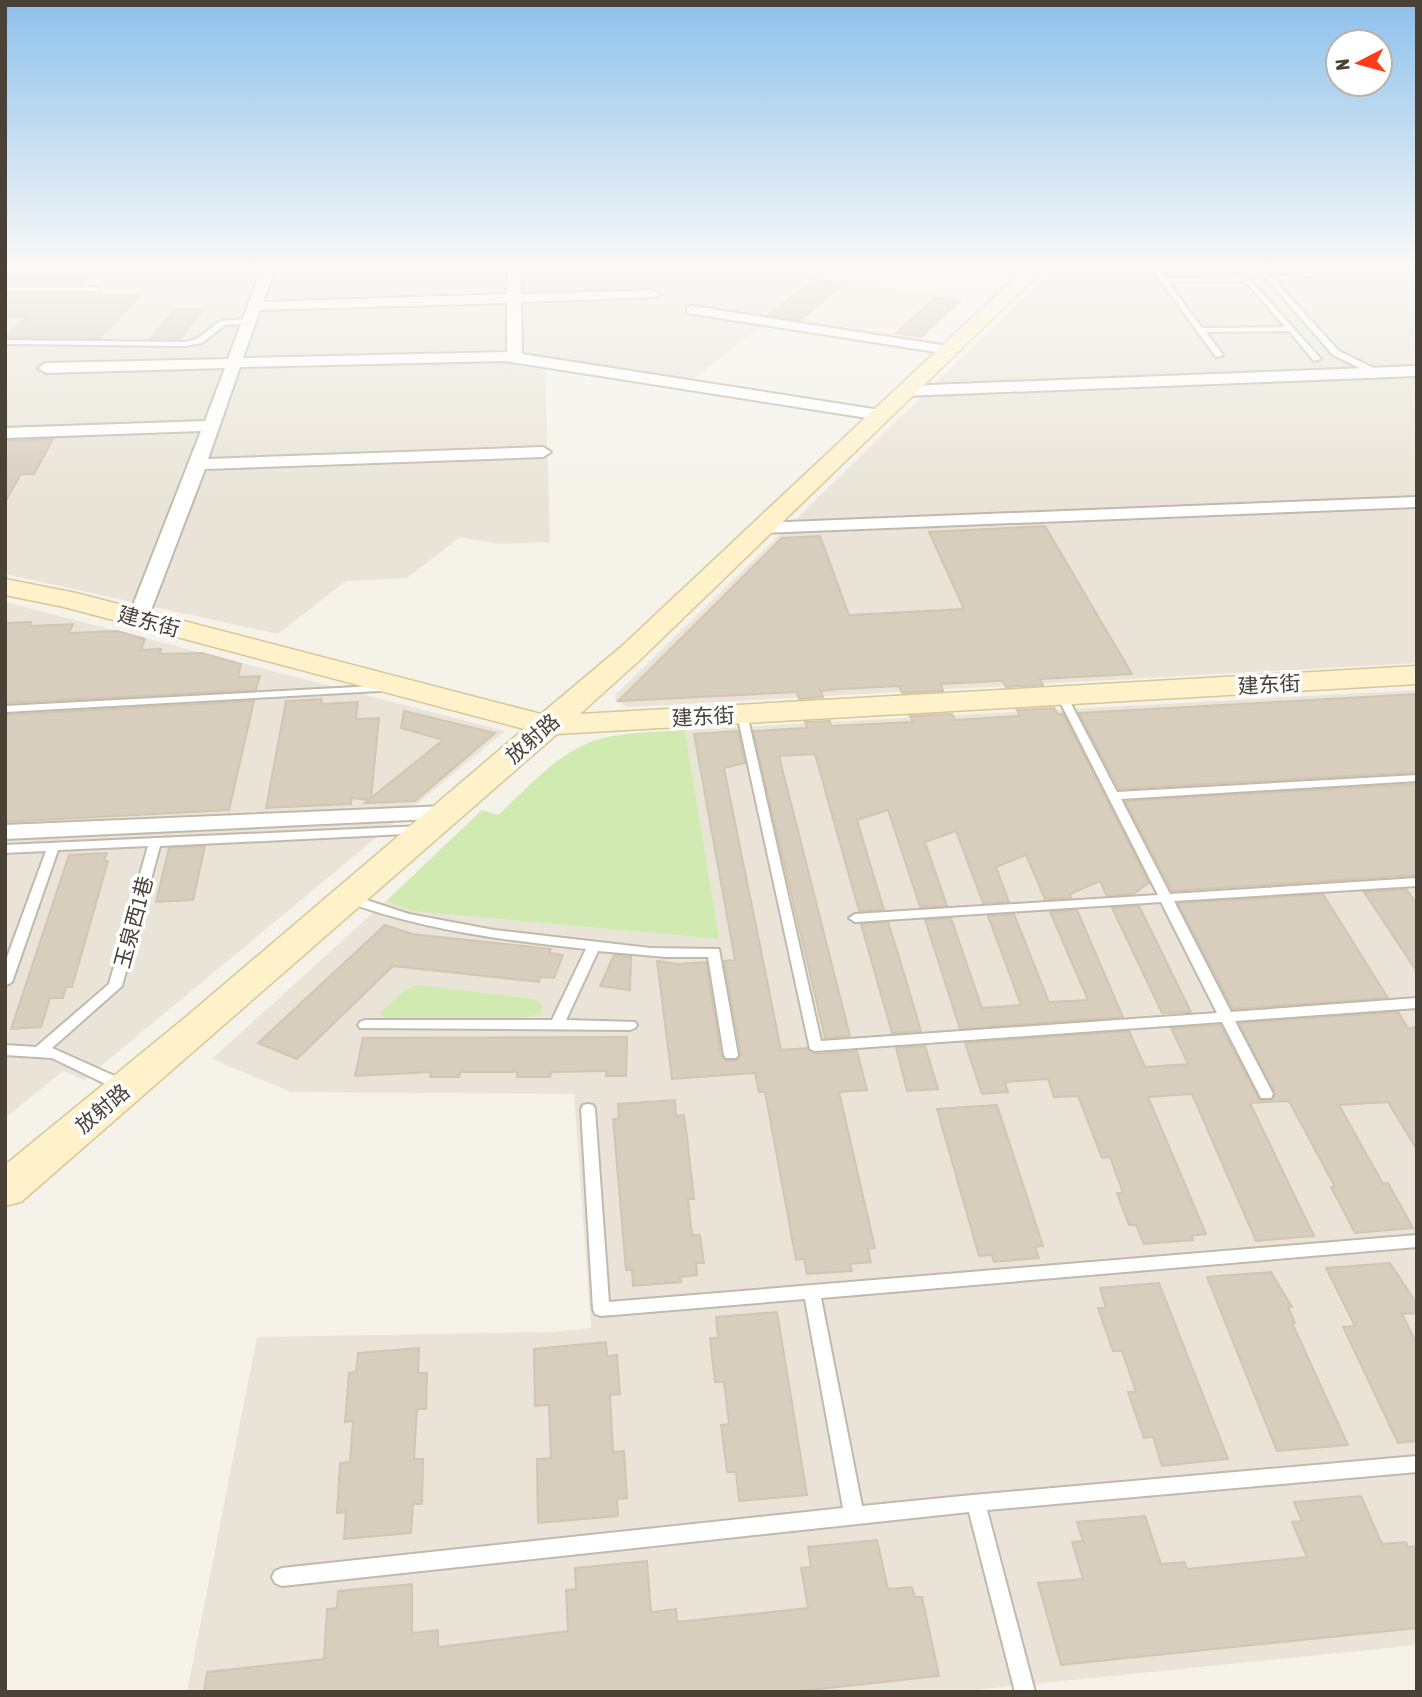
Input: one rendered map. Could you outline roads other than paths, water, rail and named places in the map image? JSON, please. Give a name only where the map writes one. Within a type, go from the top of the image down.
[{"type":"street","points":[[138,618],[241,344]]},
{"type":"street","points":[[515,344],[515,357]]},
{"type":"street","points":[[911,344],[948,350]]},
{"type":"street","name":"放射路","points":[[5,1190],[632,652],[954,344]]},
{"type":"street","points":[[46,368],[515,357],[880,415]]},
{"type":"street","points":[[904,391],[1417,371]]},
{"type":"street","points":[[5,433],[211,426]]},
{"type":"street","points":[[198,464],[543,452]]},
{"type":"street","points":[[761,528],[1417,502]]},
{"type":"street","name":"建东街","points":[[5,587],[138,618],[547,725],[1417,675]]},
{"type":"street","points":[[5,832],[436,821]]},
{"type":"lane","points":[[1211,344],[1219,355]]},
{"type":"lane","points":[[1304,344],[1317,359]]},
{"type":"lane","points":[[1328,344],[1336,353],[1377,373]]},
{"type":"lane","points":[[5,709],[331,694],[404,687]]},
{"type":"lane","points":[[1062,696],[1266,1094]]},
{"type":"lane","points":[[742,714],[815,1046],[1417,1003]]},
{"type":"lane","points":[[1113,796],[1417,778]]},
{"type":"lane","points":[[5,849],[155,843],[436,821]]},
{"type":"lane","name":"玉泉西1巷","points":[[40,1051],[115,985],[155,843]]},
{"type":"lane","points":[[5,982],[53,847]]},
{"type":"lane","points":[[855,918],[1417,882]]},
{"type":"lane","points":[[348,898],[412,920],[492,934],[676,955],[714,953],[731,1055]]},
{"type":"lane","points":[[557,1025],[594,946]]},
{"type":"lane","points":[[365,1025],[630,1025]]},
{"type":"lane","points":[[5,1051],[40,1051],[70,1059],[127,1087]]},
{"type":"lane","points":[[588,1109],[601,1309],[1417,1241]]},
{"type":"lane","points":[[812,1292],[855,1516]]},
{"type":"lane","points":[[282,1577],[976,1503],[1417,1464]]},
{"type":"lane","points":[[976,1503],[1025,1692]]}]
